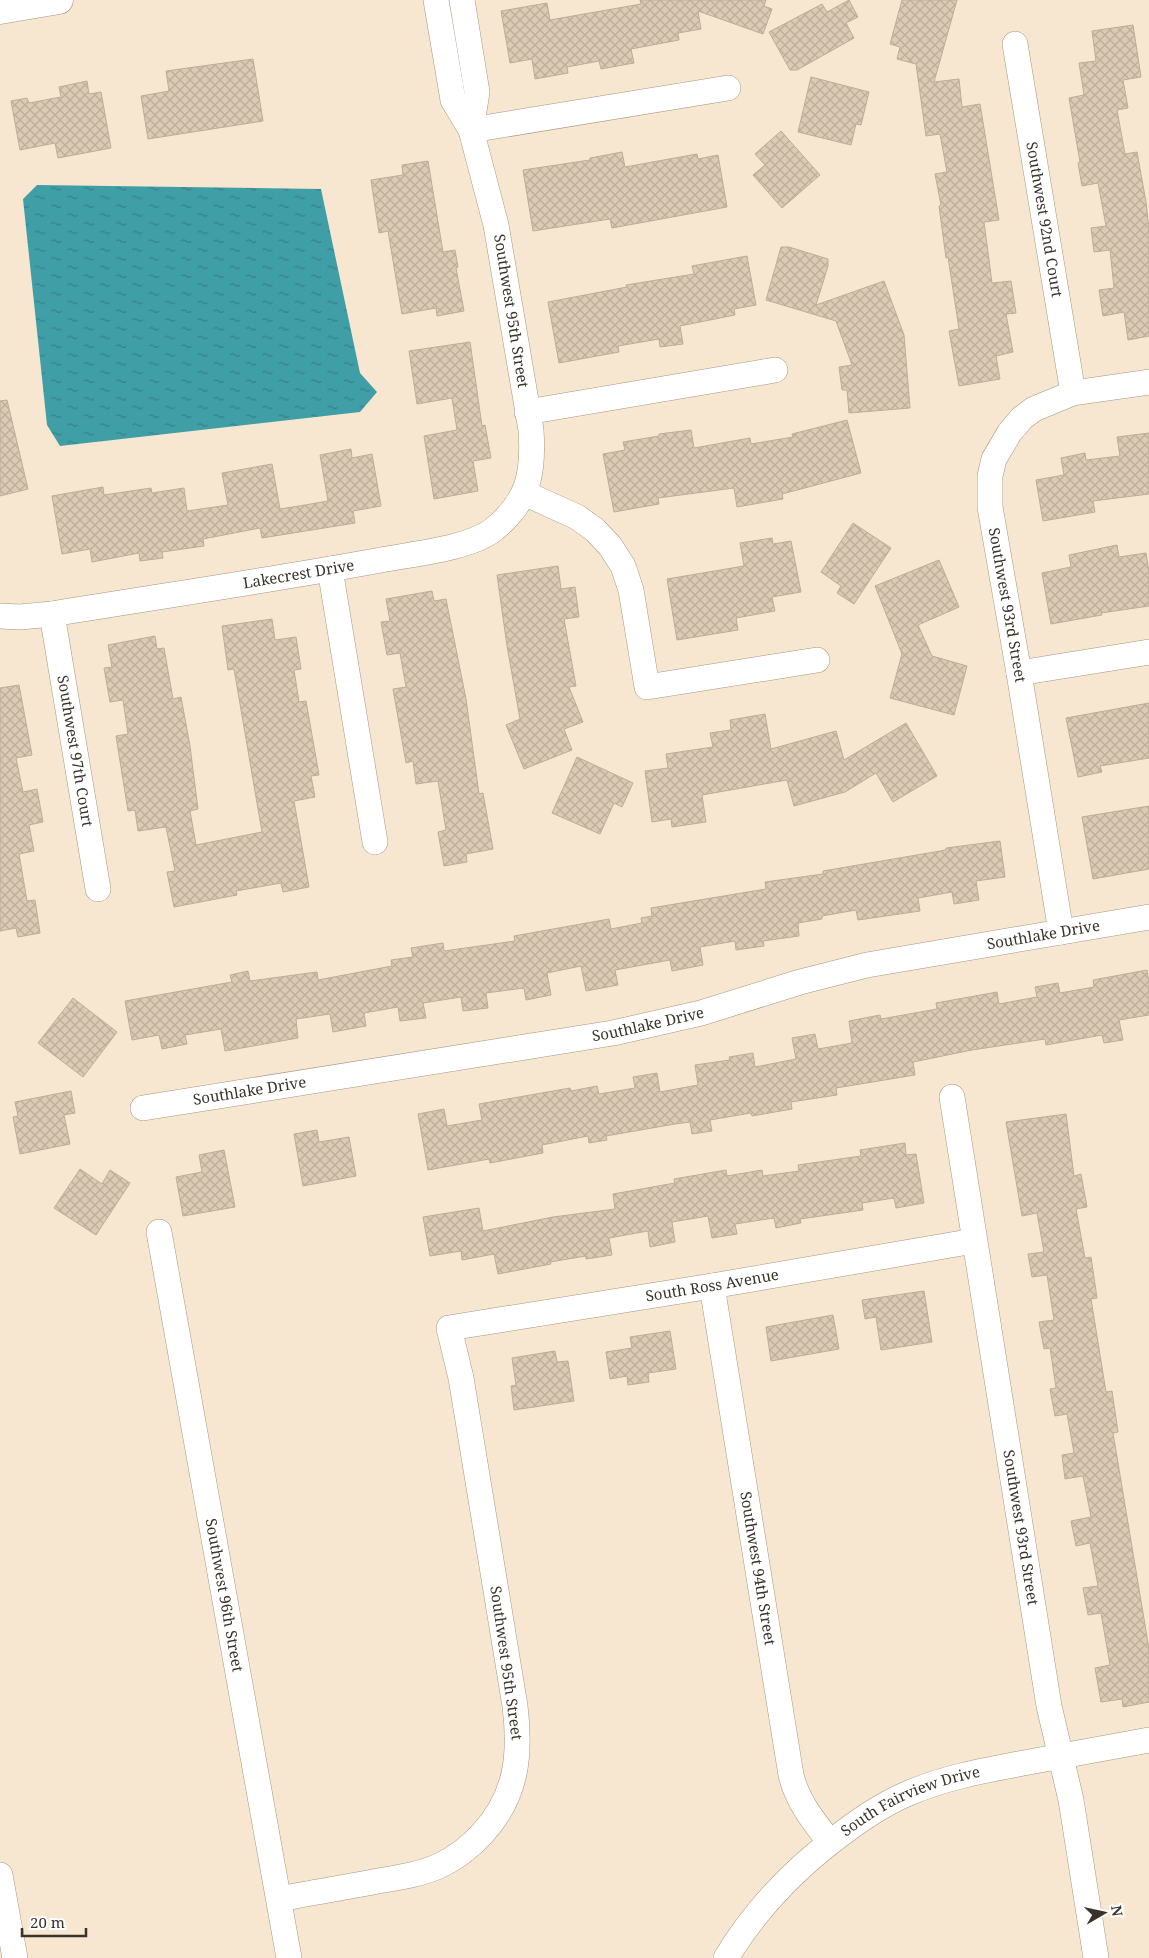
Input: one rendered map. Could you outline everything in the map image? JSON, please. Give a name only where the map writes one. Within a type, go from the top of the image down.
[{"type":"main road","points":[[0,10],[60,0]]},
{"type":"street","name":"Southwest 95th Street","points":[[436,0],[453,100],[471,130],[496,224],[528,412],[532,455],[530,476],[524,492]]},
{"type":"street","name":"Southwest 95th Street","points":[[462,0],[477,92],[471,130]]},
{"type":"street","name":"Southwest 92nd Court","points":[[1015,44],[1073,393]]},
{"type":"street","points":[[471,130],[728,88]]},
{"type":"street","points":[[528,412],[775,370]]},
{"type":"street","name":"Southwest 93rd Street","points":[[1060,932],[1019,673],[990,507],[990,476],[994,459],[1010,432],[1034,408],[1073,393],[1149,382]]},
{"type":"street","points":[[524,492],[577,517],[595,530],[610,546],[623,566],[631,590],[647,687],[817,660]]},
{"type":"street","name":"Lakecrest Drive","points":[[0,616],[20,617],[52,614],[330,569],[450,547],[474,541],[492,531],[510,513],[524,492]]},
{"type":"street","points":[[330,569],[375,842]]},
{"type":"street","name":"Southwest 97th Court","points":[[52,614],[98,889]]},
{"type":"street","points":[[1019,673],[1149,652]]},
{"type":"street","name":"Southlake Drive","points":[[142,1108],[613,1033],[692,1016],[800,982],[867,965],[1149,918]]},
{"type":"street","name":"Southwest 93rd Street","points":[[952,1097],[1048,1696],[1071,1800],[1096,1958]]},
{"type":"street","name":"Southwest 96th Street","points":[[159,1232],[289,1958]]},
{"type":"street","name":"South Ross Avenue","points":[[449,1328],[712,1286],[974,1241]]},
{"type":"street","name":"Southwest 94th Street","points":[[712,1286],[791,1776],[795,1790],[811,1817],[830,1842]]},
{"type":"street","name":"Southwest 95th Street","points":[[278,1899],[400,1877],[439,1866],[464,1850],[488,1828],[500,1812],[513,1781],[518,1746],[515,1706],[461,1378],[449,1328]]},
{"type":"street","name":"South Fairview Drive","points":[[726,1958],[742,1932],[798,1868],[830,1842],[882,1806],[930,1785],[963,1774],[1149,1740]]},
{"type":"street","points":[[0,1874],[15,1958]]},
{"type":"water","points":[[37,185],[321,189],[360,373],[377,392],[360,412],[60,446],[47,425],[23,199]]},
{"type":"building","points":[[640,0],[766,0],[764,6],[772,9],[763,34],[698,11],[701,29],[678,33],[679,40],[631,49],[634,63],[601,69],[599,61],[567,67],[568,73],[535,79],[532,59],[510,63],[501,11],[547,3],[550,20],[641,4]]},
{"type":"building","points":[[849,0],[858,17],[846,23],[854,38],[797,70],[790,70],[769,32],[822,4],[827,12]]},
{"type":"building","points":[[902,0],[957,0],[934,82],[959,79],[962,107],[980,104],[999,220],[984,222],[992,283],[1011,281],[1016,313],[1006,314],[1013,352],[996,356],[1000,379],[959,386],[949,331],[959,329],[948,257],[946,258],[939,206],[941,205],[935,174],[947,172],[940,134],[926,136],[916,64],[897,59],[900,47],[890,44]]},
{"type":"building","points":[[1133,25],[1141,77],[1123,80],[1128,108],[1117,110],[1125,154],[1137,152],[1146,202],[1149,229],[1149,336],[1128,340],[1124,312],[1103,316],[1099,290],[1114,288],[1110,250],[1094,252],[1091,228],[1106,226],[1098,183],[1082,186],[1078,163],[1080,162],[1069,98],[1084,95],[1079,63],[1096,61],[1092,31]]},
{"type":"building","points":[[253,59],[263,121],[148,139],[141,96],[169,91],[166,71]]},
{"type":"building","points":[[811,77],[869,92],[861,125],[856,124],[851,145],[798,132]]},
{"type":"building","points":[[87,81],[89,94],[101,92],[111,148],[58,158],[55,143],[20,150],[11,101],[27,98],[29,103],[61,97],[59,87]]},
{"type":"building","points":[[781,131],[820,175],[782,208],[753,175],[765,165],[755,154]]},
{"type":"building","points":[[622,152],[625,167],[697,154],[698,159],[718,155],[727,207],[612,228],[610,219],[533,231],[523,170],[590,160],[590,158]]},
{"type":"building","points":[[428,161],[443,252],[455,250],[458,267],[456,268],[464,311],[437,316],[436,308],[402,314],[388,231],[379,233],[371,180],[403,175],[402,165]]},
{"type":"building","points":[[781,247],[789,247],[828,259],[828,266],[816,305],[884,281],[904,335],[910,408],[849,413],[847,390],[842,390],[839,367],[852,365],[836,321],[766,300]]},
{"type":"building","points":[[747,256],[756,305],[734,309],[735,315],[680,326],[683,344],[660,347],[659,339],[618,346],[619,352],[559,363],[548,302],[627,287],[626,285],[694,274],[692,266]]},
{"type":"building","points":[[470,342],[482,426],[485,425],[491,458],[473,461],[478,491],[434,499],[424,436],[457,430],[452,398],[417,404],[409,351]]},
{"type":"building","points":[[7,400],[28,489],[0,496],[0,401]]},
{"type":"building","points":[[847,420],[861,473],[782,494],[783,499],[737,507],[734,488],[658,498],[659,504],[614,512],[603,454],[625,450],[623,442],[659,436],[659,434],[691,430],[694,448],[750,438],[751,444],[793,437],[792,434]]},
{"type":"building","points":[[1149,433],[1149,494],[1093,501],[1095,512],[1043,521],[1036,480],[1064,475],[1061,458],[1085,453],[1086,460],[1120,456],[1117,437]]},
{"type":"building","points":[[351,449],[352,458],[372,454],[381,506],[353,511],[355,523],[262,538],[260,528],[203,539],[204,546],[162,552],[163,558],[140,561],[139,553],[92,562],[90,549],[62,554],[52,496],[103,487],[104,495],[151,488],[152,493],[184,488],[187,511],[228,505],[222,473],[272,464],[280,509],[328,501],[320,455]]},
{"type":"building","points":[[853,523],[891,548],[854,604],[837,593],[841,586],[821,572]]},
{"type":"building","points":[[772,538],[773,544],[791,541],[801,592],[772,597],[775,611],[736,618],[738,630],[677,640],[667,579],[744,566],[740,543]]},
{"type":"building","points":[[1117,545],[1119,557],[1146,553],[1149,572],[1149,606],[1101,613],[1102,615],[1051,624],[1042,573],[1071,567],[1069,555]]},
{"type":"building","points":[[939,560],[959,607],[918,625],[932,656],[967,666],[954,715],[890,698],[902,654],[875,586]]},
{"type":"building","points":[[558,566],[561,589],[575,587],[579,617],[564,619],[576,686],[569,687],[583,722],[564,729],[572,750],[524,769],[506,725],[520,719],[497,575]]},
{"type":"building","points":[[432,591],[434,601],[446,599],[466,699],[479,794],[483,793],[493,849],[466,854],[467,862],[444,866],[438,832],[446,830],[438,781],[416,784],[413,761],[406,763],[393,689],[406,687],[400,653],[387,655],[381,622],[390,621],[386,599]]},
{"type":"building","points":[[272,619],[275,640],[296,637],[301,669],[294,670],[299,702],[306,701],[319,775],[311,776],[315,797],[294,801],[309,887],[283,892],[281,883],[236,891],[237,895],[174,907],[167,872],[175,871],[166,827],[138,831],[135,810],[128,811],[116,736],[128,734],[123,700],[110,702],[104,668],[112,667],[108,645],[155,636],[157,649],[164,648],[173,699],[181,697],[190,746],[198,809],[190,811],[196,845],[262,832],[234,669],[228,670],[222,626]]},
{"type":"building","points":[[19,685],[32,755],[16,758],[23,792],[37,789],[43,822],[29,825],[34,851],[19,854],[27,901],[35,900],[40,933],[18,937],[16,928],[0,931],[0,688]]},
{"type":"building","points":[[1149,703],[1149,758],[1100,766],[1102,772],[1078,777],[1066,718]]},
{"type":"building","points":[[765,714],[771,749],[836,731],[844,760],[906,723],[937,776],[893,802],[876,773],[845,792],[794,806],[787,780],[702,795],[706,822],[672,827],[671,819],[652,822],[645,771],[668,768],[666,754],[713,747],[710,733],[731,730],[730,720]]},
{"type":"building","points":[[577,757],[633,783],[622,807],[614,803],[600,834],[552,813]]},
{"type":"building","points":[[1149,806],[1149,869],[1093,879],[1082,817]]},
{"type":"building","points":[[1000,841],[1005,877],[976,881],[979,900],[954,904],[952,892],[918,898],[920,911],[858,920],[856,910],[822,916],[822,919],[798,923],[799,936],[763,941],[764,946],[736,950],[735,941],[700,947],[703,965],[672,971],[670,960],[615,970],[618,985],[586,991],[581,966],[547,973],[551,995],[526,1000],[524,988],[486,993],[488,1008],[463,1011],[461,997],[423,1003],[426,1018],[400,1021],[398,1007],[364,1013],[366,1026],[333,1032],[330,1014],[296,1019],[298,1038],[225,1051],[221,1029],[185,1035],[187,1044],[162,1049],[159,1035],[132,1040],[125,1001],[232,982],[230,975],[248,971],[250,981],[317,972],[318,980],[392,966],[391,960],[413,957],[411,948],[443,943],[444,951],[515,941],[514,936],[609,919],[611,929],[642,923],[641,918],[652,916],[651,908],[766,889],[765,882],[823,874],[823,871],[946,850],[946,848]]},
{"type":"building","points":[[1147,970],[1149,1015],[1119,1020],[1123,1040],[1104,1043],[1102,1035],[1046,1045],[1045,1039],[972,1050],[913,1062],[915,1075],[836,1088],[837,1095],[791,1102],[792,1109],[752,1116],[751,1113],[710,1120],[712,1131],[692,1134],[690,1122],[675,1124],[606,1136],[607,1140],[589,1143],[588,1136],[542,1145],[543,1153],[490,1163],[489,1159],[428,1170],[418,1114],[444,1109],[447,1126],[482,1120],[479,1104],[570,1088],[571,1091],[597,1086],[599,1094],[635,1088],[633,1077],[657,1073],[660,1092],[698,1085],[695,1065],[730,1060],[729,1057],[753,1053],[755,1067],[796,1059],[792,1038],[815,1034],[818,1049],[852,1043],[849,1021],[880,1015],[881,1019],[937,1009],[936,1003],[997,992],[999,1004],[1037,997],[1035,987],[1058,983],[1060,993],[1094,987],[1093,980]]},
{"type":"building","points":[[73,998],[117,1032],[83,1077],[38,1043]]},
{"type":"building","points":[[71,1091],[75,1113],[64,1115],[70,1144],[20,1154],[13,1117],[18,1116],[15,1102]]},
{"type":"building","points":[[1066,1114],[1074,1176],[1081,1174],[1087,1207],[1076,1209],[1085,1258],[1091,1257],[1097,1298],[1091,1299],[1106,1392],[1112,1391],[1118,1432],[1113,1433],[1149,1649],[1149,1702],[1123,1707],[1122,1699],[1101,1702],[1095,1668],[1110,1665],[1101,1613],[1088,1615],[1083,1588],[1098,1586],[1090,1543],[1076,1546],[1071,1521],[1091,1517],[1083,1476],[1065,1479],[1062,1455],[1074,1453],[1067,1414],[1055,1416],[1050,1389],[1056,1388],[1050,1348],[1044,1349],[1039,1322],[1054,1320],[1047,1275],[1032,1277],[1028,1254],[1044,1252],[1037,1213],[1022,1216],[1006,1122]]},
{"type":"building","points":[[317,1130],[319,1142],[349,1137],[356,1176],[303,1186],[294,1134]]},
{"type":"building","points":[[905,1143],[906,1155],[916,1154],[924,1203],[896,1208],[894,1198],[862,1203],[863,1210],[800,1219],[801,1223],[776,1228],[774,1218],[735,1224],[737,1234],[712,1238],[708,1216],[672,1222],[675,1242],[650,1247],[648,1231],[609,1238],[612,1255],[586,1259],[586,1256],[550,1262],[551,1264],[498,1274],[494,1254],[462,1260],[461,1251],[430,1256],[423,1217],[479,1208],[483,1231],[553,1217],[615,1209],[613,1194],[675,1183],[674,1179],[726,1170],[727,1176],[762,1170],[763,1176],[799,1171],[798,1165],[861,1156],[860,1150]]},
{"type":"building","points":[[224,1150],[235,1207],[183,1216],[176,1177],[202,1172],[199,1155]]},
{"type":"building","points":[[80,1169],[102,1184],[110,1170],[130,1183],[96,1235],[54,1208]]},
{"type":"building","points":[[924,1291],[932,1342],[881,1350],[876,1317],[865,1319],[862,1300]]},
{"type":"building","points":[[833,1315],[839,1349],[771,1361],[766,1327]]},
{"type":"building","points":[[670,1331],[676,1369],[648,1373],[649,1382],[628,1385],[627,1376],[610,1379],[606,1352],[632,1348],[630,1337]]},
{"type":"building","points":[[555,1351],[557,1362],[568,1361],[574,1401],[514,1410],[511,1386],[516,1385],[512,1358]]}]
